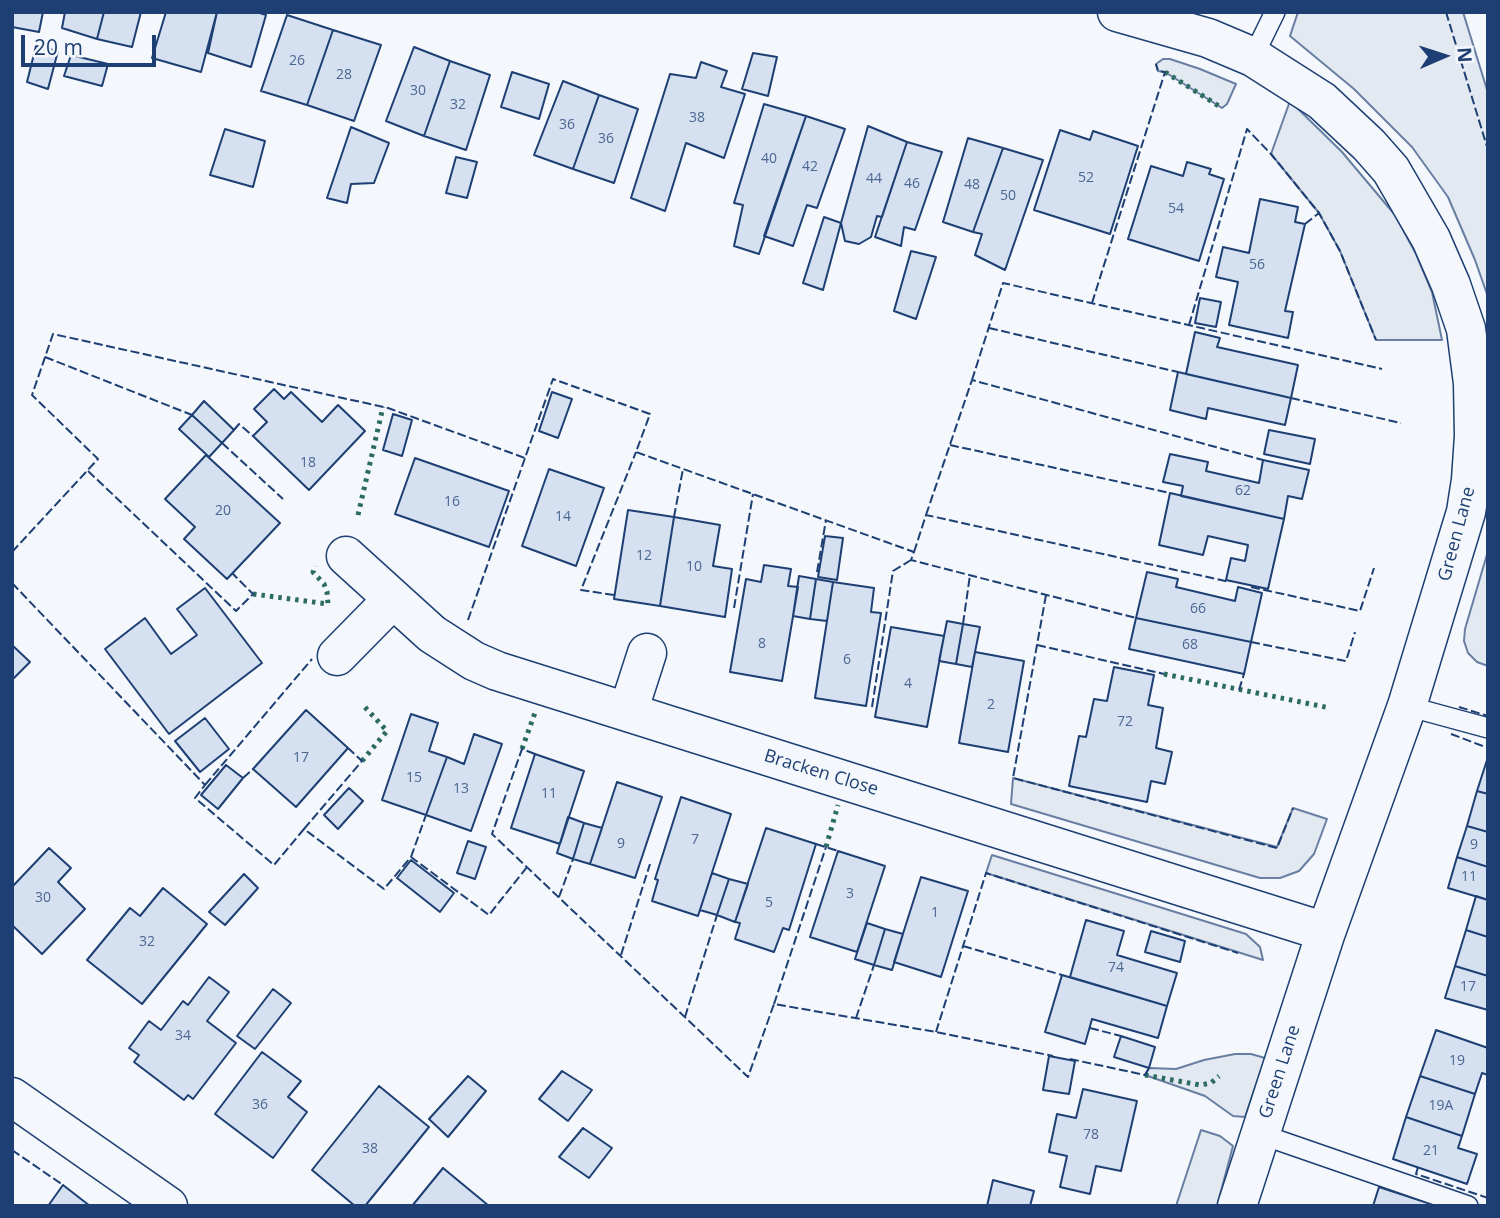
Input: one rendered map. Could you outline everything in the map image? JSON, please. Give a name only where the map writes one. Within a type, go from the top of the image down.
[{"type":"street","name":"Green Lane","points":[[1117,12],[1208,38],[1253,57],[1322,101],[1368,145],[1391,170],[1431,239],[1466,329],[1473,383],[1474,436],[1471,480],[1465,512],[1407,706],[1326,932],[1237,1206]]},
{"type":"street","name":"Bracken Close","points":[[346,556],[432,634],[474,661],[497,671],[1326,932]]},
{"type":"street","points":[[337,656],[393,599]]},
{"type":"street","points":[[628,712],[647,653]]},
{"type":"street","points":[[12,1097],[168,1206]]},
{"type":"lane","points":[[1253,57],[1275,12]]},
{"type":"lane","points":[[1407,706],[1488,727]]},
{"type":"lane","points":[[1260,1134],[1468,1206]]},
{"type":"shaded area","points":[[1298,12],[1463,12],[1488,93],[1488,297],[1448,197],[1412,147],[1354,89],[1290,36]]},
{"type":"shaded area","points":[[1163,59],[1200,69],[1236,84],[1227,104],[1222,108],[1165,72],[1158,71],[1156,64]]},
{"type":"shaded area","points":[[1290,101],[1342,152],[1395,215],[1432,292],[1442,340],[1376,340],[1340,251],[1319,213],[1271,154]]},
{"type":"shaded area","points":[[1488,551],[1488,666],[1477,662],[1468,653],[1464,641],[1465,629]]},
{"type":"shaded area","points":[[1013,778],[1277,847],[1293,808],[1327,819],[1314,854],[1299,871],[1280,878],[1260,878],[1011,804]]},
{"type":"shaded area","points":[[992,855],[1246,934],[1260,947],[1263,960],[986,873]]},
{"type":"shaded area","points":[[1235,1054],[1251,1054],[1265,1058],[1245,1117],[1233,1116],[1205,1096],[1145,1075],[1149,1068],[1176,1069]]},
{"type":"shaded area","points":[[1201,1130],[1220,1136],[1233,1146],[1217,1206],[1176,1206]]},
{"type":"building","points":[[12,12],[43,12],[39,32],[12,27]]},
{"type":"building","points":[[65,12],[104,12],[97,39],[62,28]]},
{"type":"building","points":[[104,12],[141,12],[132,47],[97,39]]},
{"type":"building","points":[[166,12],[217,12],[201,72],[152,58]]},
{"type":"building","points":[[217,12],[257,12],[266,15],[251,67],[208,53]]},
{"type":"building","points":[[287,15],[333,30],[307,105],[261,91]]},
{"type":"building","points":[[333,30],[381,45],[354,121],[307,105]]},
{"type":"building","points":[[36,46],[58,51],[48,89],[27,82]]},
{"type":"building","points":[[414,47],[450,61],[424,136],[386,121]]},
{"type":"building","points":[[753,53],[777,57],[768,96],[742,89]]},
{"type":"building","points":[[71,55],[108,64],[102,86],[64,76]]},
{"type":"building","points":[[450,61],[490,75],[466,150],[424,136]]},
{"type":"building","points":[[701,62],[727,71],[721,87],[745,94],[724,158],[686,143],[665,211],[631,198],[670,74],[696,78]]},
{"type":"building","points":[[512,72],[549,84],[539,119],[501,107]]},
{"type":"building","points":[[563,81],[599,95],[573,169],[534,155]]},
{"type":"building","points":[[599,95],[638,109],[614,183],[573,169]]},
{"type":"building","points":[[764,104],[806,116],[759,254],[734,246],[743,205],[734,203]]},
{"type":"building","points":[[806,116],[845,129],[817,208],[807,205],[793,246],[764,236]]},
{"type":"building","points":[[868,126],[907,142],[882,217],[877,216],[871,237],[859,244],[845,241],[841,223]]},
{"type":"building","points":[[351,127],[389,143],[374,183],[351,184],[347,203],[327,198]]},
{"type":"building","points":[[225,129],[265,141],[253,187],[210,175]]},
{"type":"building","points":[[1060,130],[1090,140],[1093,131],[1138,146],[1110,234],[1034,210]]},
{"type":"building","points":[[968,138],[1003,148],[973,232],[943,222]]},
{"type":"building","points":[[907,142],[942,152],[915,230],[904,227],[901,246],[875,237]]},
{"type":"building","points":[[1003,148],[1043,160],[1005,270],[975,255],[982,234],[973,232]]},
{"type":"building","points":[[456,157],[477,162],[467,198],[446,193]]},
{"type":"building","points":[[1187,162],[1211,169],[1209,174],[1224,179],[1199,261],[1128,239],[1151,166],[1183,176]]},
{"type":"building","points":[[1260,199],[1298,207],[1295,222],[1305,224],[1285,311],[1293,312],[1288,338],[1229,325],[1238,282],[1216,277],[1223,247],[1249,253]]},
{"type":"building","points":[[824,217],[841,223],[823,290],[803,283]]},
{"type":"building","points":[[911,251],[936,257],[916,319],[894,311]]},
{"type":"building","points":[[1200,298],[1221,302],[1216,327],[1195,323]]},
{"type":"building","points":[[1195,332],[1220,338],[1217,347],[1298,365],[1291,398],[1186,374]]},
{"type":"building","points":[[1178,372],[1291,398],[1285,425],[1208,408],[1206,419],[1170,410]]},
{"type":"building","points":[[274,389],[284,399],[291,392],[322,422],[338,405],[365,431],[309,490],[253,436],[267,422],[254,409]]},
{"type":"building","points":[[552,392],[572,399],[558,438],[539,431]]},
{"type":"building","points":[[204,401],[234,430],[222,443],[192,415]]},
{"type":"building","points":[[393,414],[412,420],[402,456],[383,450]]},
{"type":"building","points":[[192,415],[222,443],[209,457],[179,429]]},
{"type":"building","points":[[1269,430],[1315,439],[1310,464],[1264,454]]},
{"type":"building","points":[[1170,454],[1208,462],[1206,471],[1259,483],[1263,460],[1309,470],[1302,499],[1288,496],[1284,519],[1181,496],[1183,486],[1163,482]]},
{"type":"building","points":[[206,455],[280,523],[227,579],[184,539],[195,527],[165,499]]},
{"type":"building","points":[[415,458],[509,491],[489,547],[395,514]]},
{"type":"building","points":[[549,469],[604,488],[576,566],[522,546]]},
{"type":"building","points":[[1170,493],[1284,519],[1268,589],[1226,580],[1231,558],[1245,561],[1248,545],[1208,536],[1203,555],[1159,545]]},
{"type":"building","points":[[628,510],[674,517],[660,606],[614,599]]},
{"type":"building","points":[[674,517],[720,525],[713,566],[732,569],[725,617],[660,606]]},
{"type":"building","points":[[825,536],[843,538],[837,580],[818,577]]},
{"type":"building","points":[[764,565],[791,569],[788,586],[798,587],[782,681],[730,672],[746,579],[761,582]]},
{"type":"building","points":[[1147,572],[1178,579],[1176,587],[1235,601],[1238,587],[1262,593],[1251,642],[1136,618]]},
{"type":"building","points":[[799,576],[816,579],[810,619],[793,616]]},
{"type":"building","points":[[816,579],[833,582],[827,621],[810,619]]},
{"type":"building","points":[[833,582],[874,588],[871,612],[881,613],[866,706],[815,698]]},
{"type":"building","points":[[205,588],[262,663],[169,734],[105,649],[145,618],[171,654],[197,635],[177,609]]},
{"type":"building","points":[[1136,618],[1251,642],[1244,674],[1129,649]]},
{"type":"building","points":[[947,621],[963,624],[956,664],[939,661]]},
{"type":"building","points":[[963,624],[980,627],[972,667],[956,664]]},
{"type":"building","points":[[891,627],[944,636],[927,727],[875,717]]},
{"type":"building","points":[[12,645],[30,662],[12,680]]},
{"type":"building","points":[[975,652],[1024,661],[1008,752],[959,743]]},
{"type":"building","points":[[1114,667],[1154,675],[1148,705],[1163,708],[1156,748],[1172,752],[1165,784],[1151,781],[1147,802],[1069,786],[1079,736],[1086,737],[1094,699],[1107,701]]},
{"type":"building","points":[[306,710],[348,748],[296,807],[253,769]]},
{"type":"building","points":[[411,714],[438,723],[429,751],[447,757],[426,815],[382,800]]},
{"type":"building","points":[[205,718],[229,749],[200,772],[175,741]]},
{"type":"building","points":[[474,734],[502,744],[471,831],[426,815],[447,757],[464,764]]},
{"type":"building","points":[[535,754],[584,771],[560,844],[511,828]]},
{"type":"building","points":[[1488,757],[1488,794],[1477,791]]},
{"type":"building","points":[[226,765],[243,778],[218,809],[201,795]]},
{"type":"building","points":[[617,782],[662,797],[635,878],[590,864]]},
{"type":"building","points":[[349,788],[363,801],[338,829],[324,815]]},
{"type":"building","points":[[1477,791],[1488,794],[1488,832],[1467,826]]},
{"type":"building","points":[[681,797],[731,814],[698,916],[652,901],[658,880],[655,879]]},
{"type":"building","points":[[568,817],[584,823],[573,859],[557,853]]},
{"type":"building","points":[[584,823],[602,828],[590,864],[573,859]]},
{"type":"building","points":[[1467,826],[1488,832],[1488,867],[1457,857]]},
{"type":"building","points":[[766,828],[816,844],[789,930],[783,928],[774,952],[735,939],[740,923],[735,922]]},
{"type":"building","points":[[468,841],[486,847],[475,879],[457,873]]},
{"type":"building","points":[[49,848],[71,868],[58,882],[85,909],[42,954],[12,925],[12,887]]},
{"type":"building","points":[[838,851],[885,866],[857,952],[810,937]]},
{"type":"building","points":[[1457,857],[1488,867],[1488,900],[1448,888]]},
{"type":"building","points":[[411,860],[454,893],[440,912],[397,878]]},
{"type":"building","points":[[712,873],[729,879],[717,915],[700,910]]},
{"type":"building","points":[[244,874],[258,888],[225,925],[209,912]]},
{"type":"building","points":[[921,877],[968,891],[941,977],[894,962]]},
{"type":"building","points":[[729,879],[748,884],[735,922],[717,915]]},
{"type":"building","points":[[163,888],[207,924],[142,1004],[87,960],[130,908],[140,916]]},
{"type":"building","points":[[1476,896],[1488,900],[1488,937],[1466,930]]},
{"type":"building","points":[[1086,920],[1124,931],[1117,955],[1177,973],[1167,1006],[1070,977]]},
{"type":"building","points":[[867,923],[885,929],[874,965],[855,959]]},
{"type":"building","points":[[885,929],[903,934],[892,970],[874,965]]},
{"type":"building","points":[[1466,930],[1488,937],[1488,976],[1455,966]]},
{"type":"building","points":[[1151,931],[1185,941],[1180,962],[1145,952]]},
{"type":"building","points":[[1455,966],[1488,976],[1488,1010],[1445,998]]},
{"type":"building","points":[[1062,975],[1167,1006],[1158,1038],[1092,1019],[1085,1044],[1045,1032]]},
{"type":"building","points":[[209,977],[229,992],[207,1021],[236,1043],[193,1099],[188,1095],[184,1100],[134,1062],[139,1055],[129,1048],[149,1021],[161,1030],[183,1001],[188,1005]]},
{"type":"building","points":[[273,989],[291,1003],[255,1049],[237,1036]]},
{"type":"building","points":[[1436,1030],[1488,1048],[1488,1075],[1482,1073],[1475,1094],[1420,1076]]},
{"type":"building","points":[[1121,1036],[1155,1047],[1149,1068],[1114,1057]]},
{"type":"building","points":[[262,1052],[301,1081],[288,1097],[307,1112],[273,1158],[215,1114]]},
{"type":"building","points":[[1049,1056],[1075,1061],[1069,1094],[1043,1090]]},
{"type":"building","points":[[562,1071],[592,1090],[568,1121],[539,1099]]},
{"type":"building","points":[[468,1076],[486,1091],[448,1137],[429,1119]]},
{"type":"building","points":[[1420,1076],[1475,1094],[1462,1136],[1406,1117]]},
{"type":"building","points":[[379,1086],[429,1127],[365,1206],[355,1206],[312,1170]]},
{"type":"building","points":[[1083,1089],[1137,1101],[1121,1171],[1096,1166],[1090,1194],[1060,1187],[1067,1156],[1049,1152],[1057,1114],[1076,1118]]},
{"type":"building","points":[[1406,1117],[1462,1136],[1458,1148],[1477,1154],[1467,1184],[1393,1159]]},
{"type":"building","points":[[583,1128],[612,1148],[589,1178],[559,1157]]},
{"type":"building","points":[[443,1168],[489,1206],[412,1206]]},
{"type":"building","points":[[993,1180],[1034,1191],[1030,1206],[987,1206]]},
{"type":"building","points":[[63,1185],[90,1206],[48,1206]]},
{"type":"building","points":[[1379,1187],[1437,1206],[1373,1206]]},
{"type":"hedge","points":[[1165,72],[1222,108]]},
{"type":"hedge","points":[[358,515],[383,407]]},
{"type":"hedge","points":[[253,594],[328,604],[324,584],[313,572],[316,566]]},
{"type":"hedge","points":[[1164,674],[1330,708]]},
{"type":"hedge","points":[[362,704],[387,731],[362,761]]},
{"type":"hedge","points":[[522,749],[536,710]]},
{"type":"hedge","points":[[826,847],[838,805]]},
{"type":"hedge","points":[[1145,1075],[1200,1085],[1211,1083],[1219,1076]]},
{"type":"fence","points":[[1446,12],[1488,150]]},
{"type":"fence","points":[[1092,303],[1165,72],[1158,71],[1156,64]]},
{"type":"fence","points":[[1189,325],[1247,129],[1319,213],[1340,251],[1376,340]]},
{"type":"fence","points":[[1305,224],[1319,213]]},
{"type":"fence","points":[[972,380],[1003,283],[1382,369]]},
{"type":"fence","points":[[989,328],[1178,372]]},
{"type":"fence","points":[[12,552],[98,459],[32,395],[53,334],[388,408],[525,458],[553,379],[650,414],[636,452],[914,552],[911,560],[1136,618]]},
{"type":"fence","points":[[45,357],[192,415]]},
{"type":"fence","points":[[926,515],[972,380],[1263,460]]},
{"type":"fence","points":[[1291,398],[1401,423]]},
{"type":"fence","points":[[234,430],[239,424],[253,436]]},
{"type":"fence","points":[[222,443],[283,499]]},
{"type":"fence","points":[[950,445],[1170,493]]},
{"type":"fence","points":[[614,595],[581,590],[636,452]]},
{"type":"fence","points":[[468,620],[525,458]]},
{"type":"fence","points":[[674,517],[683,469]]},
{"type":"fence","points":[[88,471],[236,611],[253,594],[232,573]]},
{"type":"fence","points":[[734,608],[753,494]]},
{"type":"fence","points":[[914,552],[926,515],[1230,582]]},
{"type":"fence","points":[[817,572],[826,520]]},
{"type":"fence","points":[[872,707],[893,571],[911,560]]},
{"type":"fence","points":[[1251,587],[1360,611],[1374,568]]},
{"type":"fence","points":[[963,624],[970,575]]},
{"type":"fence","points":[[12,583],[205,785],[195,798],[274,865],[304,829],[384,889],[411,857],[489,915],[527,867]]},
{"type":"fence","points":[[1046,595],[1013,778],[1277,848],[1293,808]]},
{"type":"fence","points":[[1251,642],[1346,661],[1355,632]]},
{"type":"fence","points":[[1037,645],[1164,674]]},
{"type":"fence","points":[[205,785],[312,659]]},
{"type":"fence","points":[[1239,690],[1244,674]]},
{"type":"fence","points":[[1459,707],[1488,716]]},
{"type":"fence","points":[[1451,734],[1488,748]]},
{"type":"fence","points":[[304,829],[362,761],[348,748]]},
{"type":"fence","points":[[535,754],[522,749],[492,834],[748,1077],[774,1004],[936,1032],[1053,1056]]},
{"type":"fence","points":[[243,778],[253,769]]},
{"type":"fence","points":[[411,857],[426,815]]},
{"type":"fence","points":[[816,844],[838,851]]},
{"type":"fence","points":[[774,1004],[826,847]]},
{"type":"fence","points":[[559,897],[573,859]]},
{"type":"fence","points":[[621,955],[650,864]]},
{"type":"fence","points":[[936,1032],[986,873],[1238,953]]},
{"type":"fence","points":[[685,1017],[717,915]]},
{"type":"fence","points":[[963,946],[1062,975]]},
{"type":"fence","points":[[856,1018],[874,965]]},
{"type":"fence","points":[[1090,1028],[1121,1036]]},
{"type":"fence","points":[[1070,1059],[1145,1075],[1149,1068]]},
{"type":"fence","points":[[12,1150],[63,1185]]},
{"type":"fence","points":[[1418,1167],[1416,1174],[1488,1198]]}]
